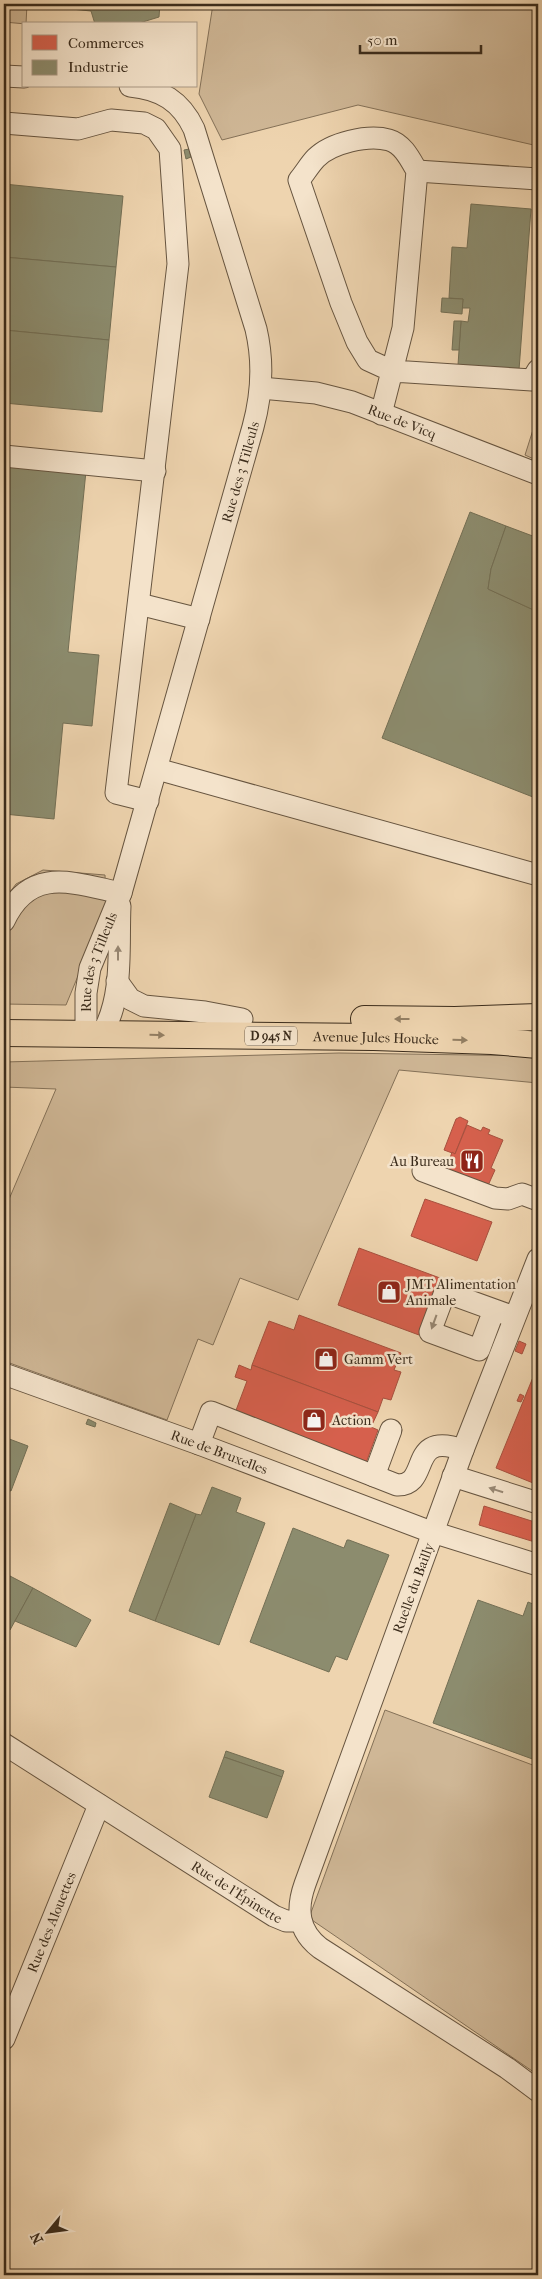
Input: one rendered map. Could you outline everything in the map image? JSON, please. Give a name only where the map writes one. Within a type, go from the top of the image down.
[{"type":"main road","name":"Avenue Jules Houcke","points":[[4,1016],[96,1026],[492,1041],[538,1045]]},
{"type":"main road","name":"Avenue Jules Houcke","points":[[4,1033],[242,1018],[455,1020],[538,1017]]},
{"type":"street","points":[[4,76],[22,77]]},
{"type":"street","name":"Rue des 3 Tilleuls","points":[[96,1026],[90,968],[121,893],[253,427],[261,388],[261,352],[256,329],[194,129],[184,111],[171,98],[153,90],[142,88]]},
{"type":"street","points":[[4,123],[78,129],[111,120],[144,123],[156,129],[170,149],[178,264],[116,792],[148,801]]},
{"type":"street","points":[[381,414],[392,371],[403,328],[417,171],[406,152],[389,140],[360,139],[336,144],[316,157],[299,180],[357,342],[368,360],[392,371],[532,380],[538,370]]},
{"type":"street","points":[[417,171],[538,179]]},
{"type":"street","name":"Rue de Vicq","points":[[261,388],[327,395],[538,474]]},
{"type":"street","points":[[4,456],[155,472]]},
{"type":"street","points":[[139,604],[199,619]]},
{"type":"street","points":[[157,769],[538,875]]},
{"type":"street","points":[[4,921],[12,906],[23,893],[46,882],[65,881],[121,893]]},
{"type":"street","name":"Rue des 3 Tilleuls","points":[[96,1026],[118,981],[121,893]]},
{"type":"street","points":[[118,981],[130,999],[144,1006],[210,1012],[242,1018]]},
{"type":"street","points":[[423,1171],[495,1198],[508,1199],[522,1194],[538,1200]]},
{"type":"street","name":"Ruelle du Bailly","points":[[300,1921],[299,1906],[302,1892],[463,1450],[538,1259]]},
{"type":"street","points":[[494,1310],[514,1317]]},
{"type":"street","name":"Rue de Bruxelles","points":[[4,1374],[199,1444],[433,1533],[538,1565]]},
{"type":"street","points":[[199,1444],[211,1412],[397,1486],[407,1484],[415,1477],[424,1455],[434,1446],[444,1444],[463,1450]]},
{"type":"street","points":[[374,1476],[392,1430]]},
{"type":"street","points":[[454,1476],[538,1503]]},
{"type":"street","name":"Rue de l'Épinette","points":[[4,1744],[274,1916],[286,1921],[300,1921],[307,1936],[320,1948],[500,2063],[538,2091]]},
{"type":"street","name":"Rue des Alouettes","points":[[4,2039],[99,1805]]},
{"type":"shaded area","points":[[4,4],[27,4],[26,22],[22,22],[22,24],[4,22]]},
{"type":"shaded area","points":[[213,4],[538,4],[538,146],[358,105],[222,140],[199,94]]},
{"type":"shaded area","points":[[538,414],[538,461],[525,455]]},
{"type":"shaded area","points":[[43,870],[105,875],[106,908],[66,1005],[4,1004],[4,900],[16,884]]},
{"type":"shaded area","points":[[339,1053],[538,1056],[538,1083],[399,1070],[298,1300],[240,1278],[213,1345],[198,1339],[167,1420],[4,1361],[4,1211],[56,1089],[4,1087],[4,1062]]},
{"type":"shaded area","points":[[385,1710],[538,1767],[538,2075],[309,1918]]},
{"type":"building: Commerces","points":[[460,1117],[468,1121],[455,1154],[444,1150],[456,1119]]},
{"type":"building: Commerces","name":"Au Bureau","points":[[467,1125],[481,1131],[483,1127],[490,1130],[488,1134],[503,1140],[491,1168],[495,1170],[486,1190],[445,1174],[452,1152],[455,1154]]},
{"type":"building: Commerces","points":[[425,1199],[492,1222],[477,1261],[411,1236]]},
{"type":"building: Commerces","name":"JMT Alimentation Animale","points":[[359,1248],[440,1278],[419,1335],[338,1305]]},
{"type":"building: Commerces","name":"Gamm Vert","points":[[299,1315],[401,1353],[394,1370],[401,1372],[391,1400],[383,1398],[378,1412],[252,1365],[269,1321],[294,1330]]},
{"type":"building: Commerces","points":[[519,1341],[526,1344],[522,1354],[515,1351]]},
{"type":"building: Commerces","name":"Action","points":[[239,1365],[251,1370],[252,1365],[378,1412],[371,1427],[378,1430],[366,1463],[235,1413],[247,1381],[235,1377]]},
{"type":"building: Commerces","points":[[538,1365],[538,1485],[496,1468]]},
{"type":"building: Commerces","points":[[520,1394],[524,1396],[521,1402],[517,1401]]},
{"type":"building: Commerces","points":[[484,1506],[538,1523],[538,1543],[479,1525]]},
{"type":"building: Industrie","points":[[72,4],[160,4],[159,17],[143,22],[94,22],[91,11],[71,9]]},
{"type":"building: Industrie","points":[[189,149],[191,157],[186,159],[184,150]]},
{"type":"building: Industrie","points":[[4,184],[123,196],[116,267],[4,257]]},
{"type":"building: Industrie","points":[[471,204],[531,209],[519,370],[458,365],[461,321],[468,322],[470,308],[462,308],[463,299],[449,298],[452,247],[467,248]]},
{"type":"building: Industrie","points":[[4,257],[116,267],[109,340],[4,330]]},
{"type":"building: Industrie","points":[[442,298],[463,299],[462,314],[441,312]]},
{"type":"building: Industrie","points":[[454,321],[461,321],[459,350],[452,350]]},
{"type":"building: Industrie","points":[[4,330],[109,340],[102,412],[4,403]]},
{"type":"building: Industrie","points":[[4,463],[86,471],[68,652],[99,655],[92,726],[63,723],[54,819],[4,814]]},
{"type":"building: Industrie","points":[[470,512],[506,526],[491,569],[488,589],[538,612],[538,799],[382,738]]},
{"type":"building: Industrie","points":[[506,526],[538,538],[538,612],[488,589],[491,569]]},
{"type":"building: Industrie","points":[[88,1419],[96,1423],[95,1427],[86,1424]]},
{"type":"building: Industrie","points":[[4,1437],[28,1446],[11,1491],[4,1489]]},
{"type":"building: Industrie","points":[[212,1487],[241,1498],[236,1512],[265,1523],[219,1645],[155,1621],[196,1514],[201,1515]]},
{"type":"building: Industrie","points":[[170,1503],[196,1514],[155,1621],[129,1611]]},
{"type":"building: Industrie","points":[[293,1528],[344,1548],[347,1540],[349,1540],[389,1555],[347,1660],[336,1656],[329,1672],[250,1642]]},
{"type":"building: Industrie","points":[[10,1576],[33,1588],[10,1630],[4,1627],[4,1588]]},
{"type":"building: Industrie","points":[[33,1588],[91,1620],[76,1647],[15,1621]]},
{"type":"building: Industrie","points":[[478,1600],[523,1616],[528,1602],[538,1606],[538,1761],[433,1723]]},
{"type":"building: Industrie","points":[[226,1751],[284,1771],[282,1777],[224,1757]]},
{"type":"building: Industrie","points":[[224,1757],[282,1777],[267,1818],[209,1797]]},
{"type":"place","name":"Au Bureau","points":[[472,1161]]},
{"type":"place","name":"JMT Alimentation Animale","points":[[389,1292]]},
{"type":"place","name":"Gamm Vert","points":[[326,1359]]},
{"type":"place","name":"Action","points":[[314,1420]]}]
